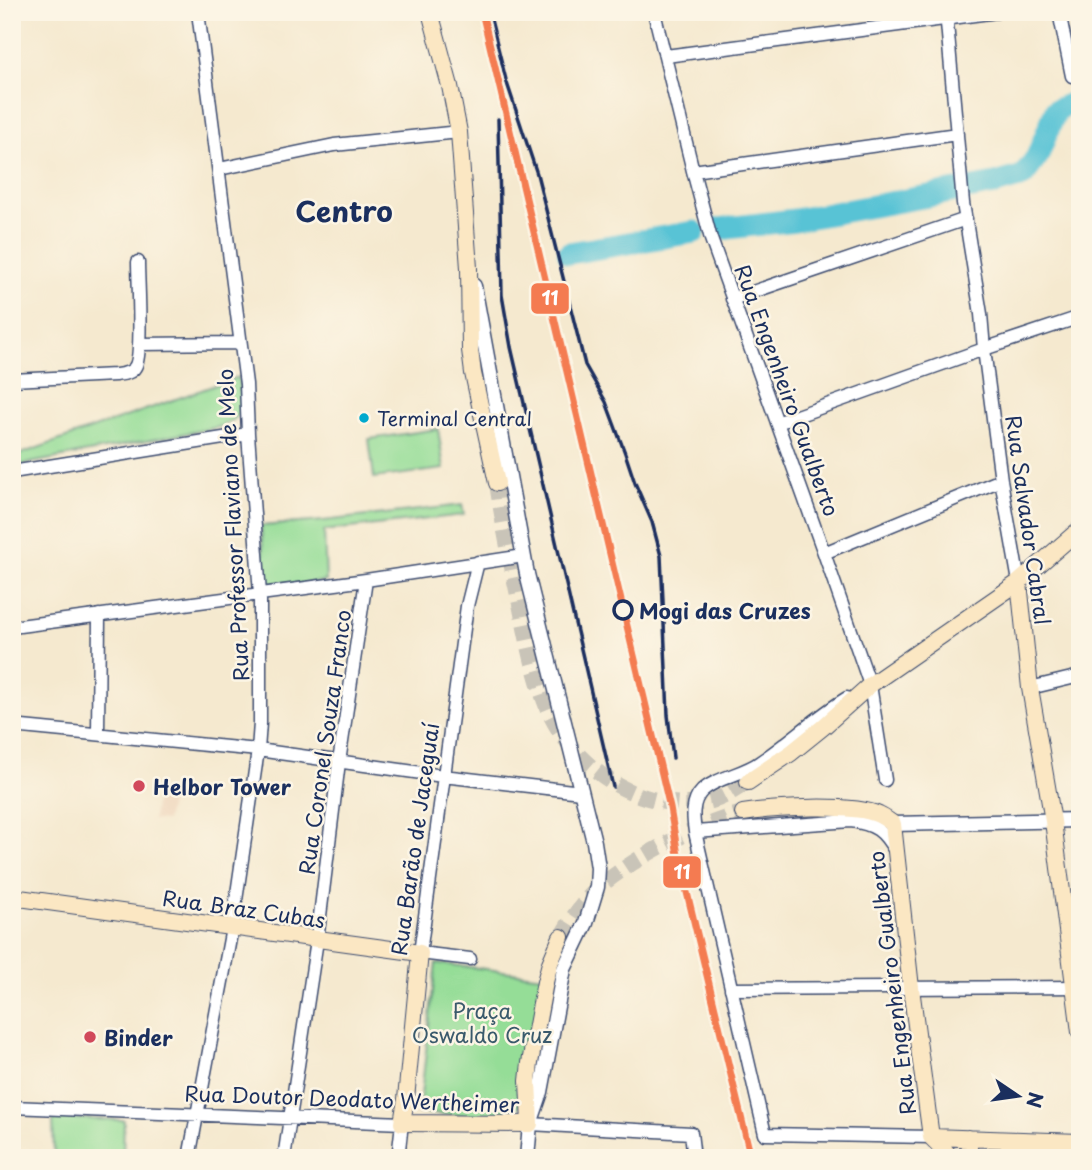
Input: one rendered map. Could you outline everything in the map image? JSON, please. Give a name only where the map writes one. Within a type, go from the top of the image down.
[{"type":"main road","points":[[430,12],[459,132],[470,268],[471,362],[497,483]]},
{"type":"main road","points":[[748,782],[771,768],[867,688],[1019,582],[1080,529]]},
{"type":"main road","name":"Rua Salvador Cabral","points":[[1019,582],[1030,688],[1053,821],[1080,1032]]},
{"type":"main road","points":[[743,813],[802,808],[859,810],[879,815],[893,824]]},
{"type":"main road","name":"Rua Engenheiro Gualberto","points":[[893,824],[931,1137]]},
{"type":"main road","name":"Rua Braz Cubas","points":[[12,897],[420,953]]},
{"type":"main road","points":[[530,1124],[528,1081],[535,1034],[545,982],[561,937]]},
{"type":"main road","name":"Rua Barão de Jaceguaí","points":[[402,1123],[420,953]]},
{"type":"main road","name":"Rua Doutor Deodato Wertheimer","points":[[402,1123],[530,1124]]},
{"type":"main road","points":[[931,1137],[1080,1143]]},
{"type":"main road","points":[[931,1137],[952,1158]]},
{"type":"main road","points":[[968,1138],[970,1158]]},
{"type":"street","name":"Rua Professor Flaviano de Melo","points":[[189,1158],[232,928],[258,750],[261,697],[260,594],[248,401],[198,12]]},
{"type":"street","name":"Rua Engenheiro Gualberto","points":[[654,12],[711,239],[824,552],[867,688],[885,780]]},
{"type":"street","points":[[666,56],[947,15],[997,12]]},
{"type":"street","points":[[1059,12],[1072,76]]},
{"type":"street","name":"Rua Salvador Cabral","points":[[947,15],[963,203],[981,314],[1001,480],[1019,582]]},
{"type":"street","points":[[219,169],[334,145],[459,132]]},
{"type":"street","points":[[692,171],[957,134]]},
{"type":"street","points":[[732,299],[966,219]]},
{"type":"street","points":[[12,380],[115,375],[136,367],[139,344],[138,262]]},
{"type":"street","points":[[470,268],[527,574],[596,856],[598,878],[586,923],[564,969],[541,1092],[530,1124],[527,1158]]},
{"type":"street","points":[[777,423],[1080,317]]},
{"type":"street","points":[[139,344],[241,348]]},
{"type":"street","points":[[12,472],[248,434]]},
{"type":"street","points":[[824,552],[1001,480]]},
{"type":"street","points":[[12,627],[524,556]]},
{"type":"street","name":"Rua Barão de Jaceguaí","points":[[420,953],[467,606],[478,562]]},
{"type":"street","name":"Rua Coronel Souza Franco","points":[[284,1158],[366,580]]},
{"type":"street","points":[[97,734],[99,615]]},
{"type":"street","points":[[1030,688],[1080,676]]},
{"type":"street","points":[[867,688],[830,709],[761,762],[713,784],[702,792],[697,798],[694,810],[695,832],[765,1134],[931,1137]]},
{"type":"street","points":[[12,726],[258,750],[581,792]]},
{"type":"street","points":[[893,824],[1080,820]]},
{"type":"street","points":[[695,832],[860,822],[880,831],[895,853]]},
{"type":"street","name":"Rua Braz Cubas","points":[[420,953],[470,959]]},
{"type":"street","points":[[731,989],[1076,987]]},
{"type":"street","name":"Rua Doutor Deodato Wertheimer","points":[[12,1107],[402,1123]]},
{"type":"street","points":[[398,1158],[402,1123]]},
{"type":"street","name":"Rua Doutor Deodato Wertheimer","points":[[530,1124],[691,1133],[694,1158]]},
{"type":"shaded area","points":[[156,797],[171,799],[166,821],[153,820]]},
{"type":"green space","points":[[238,377],[241,408],[235,418],[219,427],[15,466],[12,457]]},
{"type":"green space","points":[[438,429],[444,469],[374,478],[369,439]]},
{"type":"green space","points":[[462,505],[464,515],[324,531],[326,581],[266,588],[261,526]]},
{"type":"green space","name":"Praça Oswaldo Cruz","points":[[436,963],[544,976],[523,1098],[513,1118],[419,1113]]},
{"type":"green space","points":[[53,1118],[124,1120],[123,1158],[54,1158]]},
{"type":"waterway","points":[[719,229],[795,220],[995,184],[1023,176],[1037,157],[1056,110],[1080,100]]},
{"type":"waterway","points":[[569,253],[694,232]]},
{"type":"tunnel","points":[[497,483],[510,559],[542,694],[554,721],[572,748],[583,760],[622,788],[665,802],[686,804],[715,800],[748,782]]},
{"type":"tunnel","points":[[561,937],[589,897],[620,871],[683,835],[743,813]]},
{"type":"railway","points":[[489,12],[506,80],[537,174],[585,365],[606,402],[652,522],[661,556],[668,715],[673,758]]},
{"type":"railway","points":[[498,119],[502,295],[511,347],[613,787]]},
{"type":"transit line","name":"11","points":[[482,12],[751,1158]]},
{"type":"place","name":"Terminal Central","points":[[364,418]]},
{"type":"place","name":"Mogi das Cruzes","points":[[623,610]]},
{"type":"place","name":"Helbor Tower","points":[[139,786]]},
{"type":"place","name":"Binder","points":[[90,1037]]},
{"type":"district","name":"Centro","points":[[344,210]]}]
